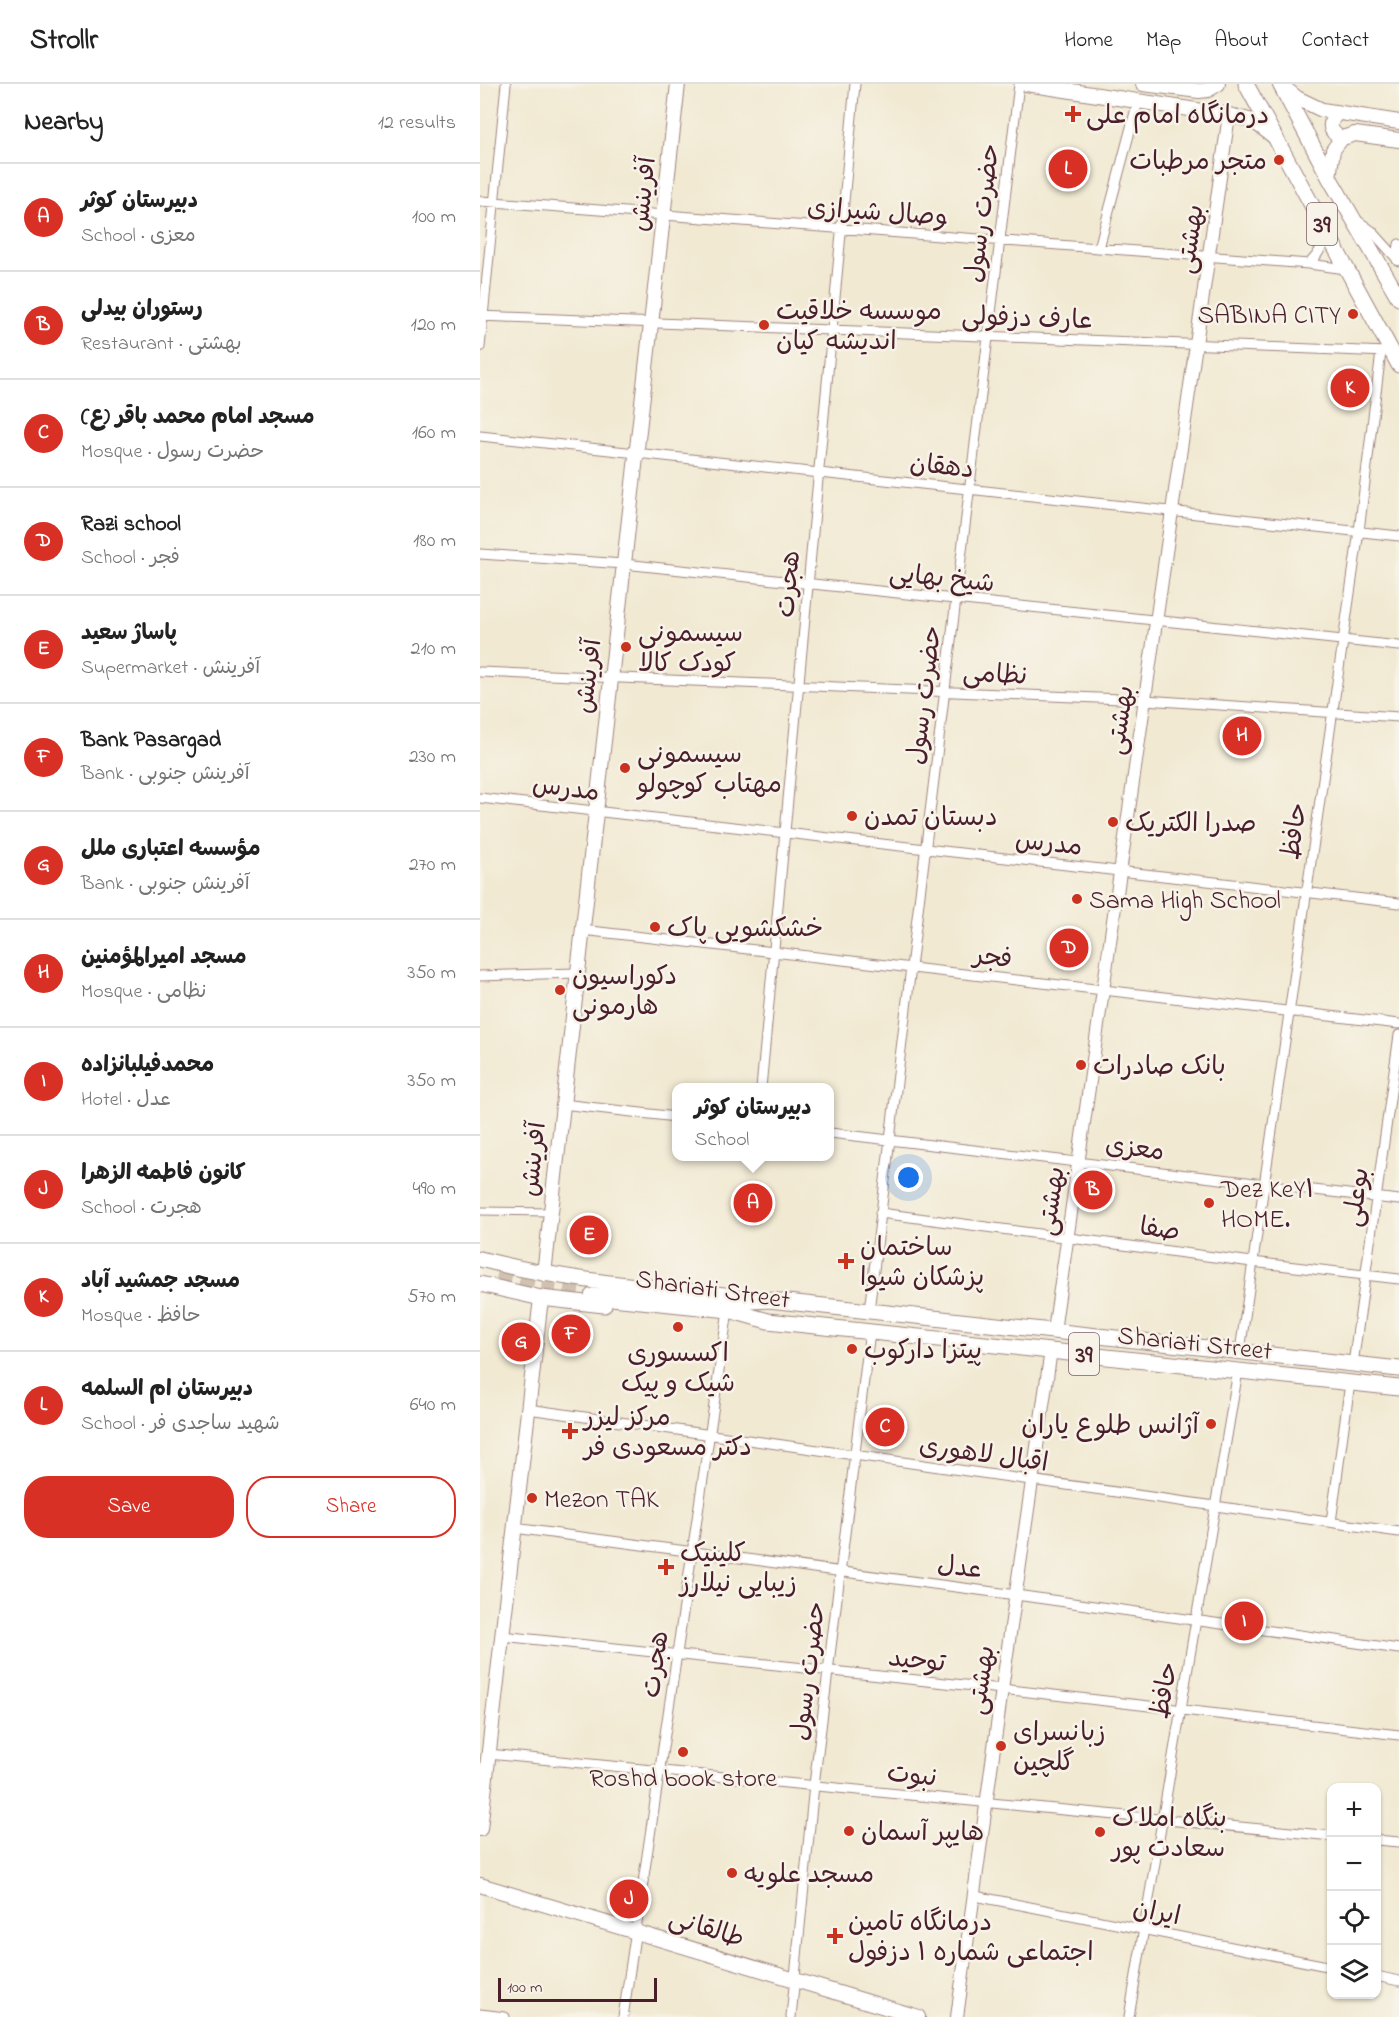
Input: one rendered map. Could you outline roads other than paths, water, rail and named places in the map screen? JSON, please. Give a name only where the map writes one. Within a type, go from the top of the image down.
[{"type":"main road","name":"آفرینش","points":[[544,1274],[678,84]]},
{"type":"main road","points":[[1026,84],[1229,115],[1253,121],[1275,137]]},
{"type":"main road","points":[[1143,84],[1199,91],[1208,90],[1218,84]]},
{"type":"main road","name":"39","points":[[1246,84],[1393,358]]},
{"type":"main road","points":[[1280,84],[1297,98],[1311,105],[1338,113],[1399,122]]},
{"type":"main road","name":"39","points":[[1280,84],[1329,177],[1399,298]]},
{"type":"main road","points":[[1338,113],[1332,117],[1331,130],[1342,138]]},
{"type":"main road","points":[[1329,177],[1333,150],[1342,138],[1355,134],[1399,140]]},
{"type":"main road","points":[[480,1259],[499,1277]]},
{"type":"main road","points":[[480,1269],[541,1298],[591,1293]]},
{"type":"main road","points":[[480,1829],[544,1274]]},
{"type":"main road","points":[[480,1275],[499,1277],[544,1274],[591,1293],[727,1317],[768,1321]]},
{"type":"main road","points":[[480,1284],[499,1277]]},
{"type":"main road","name":"Shariati Street","points":[[591,1293],[730,1303],[769,1300],[1399,1369]]},
{"type":"main road","name":"Shariati Street","points":[[591,1293],[729,1310],[768,1321],[1399,1388]]},
{"type":"main road","name":"طالقانی","points":[[480,1885],[796,1978],[918,2017]]},
{"type":"street","points":[[480,347],[481,316],[496,203],[506,84]]},
{"type":"street","name":"هجرت","points":[[761,1083],[855,84]]},
{"type":"street","name":"حضرت رسول","points":[[868,1311],[1019,84]]},
{"type":"street","points":[[1099,248],[1138,101]]},
{"type":"street","name":"بهشتی","points":[[1054,1331],[1229,115]]},
{"type":"street","name":"وصال شیرازی","points":[[480,201],[1310,264],[1347,269]]},
{"type":"street","points":[[1351,216],[1372,231],[1398,260]]},
{"type":"street","points":[[1310,264],[1321,250],[1327,232]]},
{"type":"street","points":[[1398,260],[1399,244]]},
{"type":"street","name":"عارف دزفولی","points":[[481,316],[1196,345],[1393,358]]},
{"type":"street","name":"حافظ","points":[[1240,1351],[1342,640],[1359,531],[1393,358]]},
{"type":"street","name":"دهقان","points":[[480,436],[1399,536]]},
{"type":"street","name":"شیخ بهایی","points":[[480,554],[624,564],[1399,646]]},
{"type":"street","name":"نظامی","points":[[480,672],[1145,700],[1399,717]]},
{"type":"street","name":"مدرس","points":[[480,798],[1399,903]]},
{"type":"street","name":"فجر","points":[[582,930],[1399,1024]]},
{"type":"street","points":[[480,976],[577,973]]},
{"type":"street","name":"بوعلی","points":[[1353,1364],[1399,1035]]},
{"type":"street","points":[[562,1104],[672,1117]]},
{"type":"street","name":"معزی","points":[[834,1133],[1399,1200]]},
{"type":"street","points":[[480,1211],[550,1212]]},
{"type":"street","name":"صفا","points":[[880,1213],[1399,1279]]},
{"type":"street","name":"هجرت","points":[[623,2017],[727,1317]]},
{"type":"street","name":"حضرت رسول","points":[[791,2017],[814,1785],[870,1331]]},
{"type":"street","name":"بهشتی","points":[[957,2017],[1051,1350]]},
{"type":"street","name":"حافظ","points":[[1128,2017],[1238,1371]]},
{"type":"street","points":[[1330,1522],[1350,1383]]},
{"type":"street","name":"اقبال لاهوری","points":[[528,1409],[1399,1532]]},
{"type":"street","name":"عدل","points":[[514,1528],[1399,1649]]},
{"type":"street","name":"توحید","points":[[502,1636],[1002,1689],[1399,1735]]},
{"type":"street","name":"نبوت","points":[[489,1754],[1327,1836]]},
{"type":"street","points":[[1381,1840],[1399,1842]]},
{"type":"street","name":"ایران","points":[[975,1896],[1327,1966]]},
{"type":"street","points":[[1381,1977],[1399,1981]]},
{"type":"street","points":[[480,2014],[506,2017]]},
{"type":"tunnel","points":[[496,1279],[541,1289],[592,1296]]},
{"type":"place","name":"درمانگاه امام علی","points":[[1073,114]]},
{"type":"place","name":"متجر مرطبات","points":[[1279,160]]},
{"type":"place","name":"دبیرستان ام السلمه","points":[[1068,169]]},
{"type":"place","name":"SABINA CITY","points":[[1353,314]]},
{"type":"place","name":"موسسه خلاقیت اندیشه کیان","points":[[764,325]]},
{"type":"place","name":"مسجد جمشید آباد","points":[[1350,388]]},
{"type":"place","name":"سیسمونی کودک کالا","points":[[626,647]]},
{"type":"place","name":"مسجد امیرالمؤمنین","points":[[1242,736]]},
{"type":"place","name":"سیسمونی مهتاب کوچولو","points":[[625,768]]},
{"type":"place","name":"دبستان تمدن","points":[[852,816]]},
{"type":"place","name":"صدرا الکتریک","points":[[1113,822]]},
{"type":"place","name":"Sama High School","points":[[1077,899]]},
{"type":"place","name":"خشکشویی پاک","points":[[655,927]]},
{"type":"place","name":"Razi school","points":[[1069,948]]},
{"type":"place","name":"دکوراسیون هارمونی","points":[[560,990]]},
{"type":"place","name":"بانک صادرات","points":[[1081,1065]]},
{"type":"place","name":"رستوران بیدلی","points":[[1093,1190]]},
{"type":"place","name":"دبیرستان کوثر","points":[[753,1203]]},
{"type":"place","name":"Dez KeY۱ HOME.","points":[[1209,1203]]},
{"type":"place","name":"پاساژ سعید","points":[[589,1235]]},
{"type":"place","name":"ساختمان پزشکان شیوا","points":[[846,1261]]},
{"type":"place","name":"اکسسوری شیک و پیک","points":[[678,1327]]},
{"type":"place","name":"Bank Pasargad","points":[[571,1334]]},
{"type":"place","name":"مؤسسه اعتباری ملل","points":[[521,1342]]},
{"type":"place","name":"پیتزا دارکوب","points":[[852,1349]]},
{"type":"place","name":"آژانس طلوع یاران","points":[[1211,1424]]},
{"type":"place","name":"مسجد امام محمد باقر (ع)","points":[[885,1427]]},
{"type":"place","name":"مرکز لیزر دکتر مسعودی فر","points":[[570,1431]]},
{"type":"place","name":"Mezon TAK","points":[[532,1498]]},
{"type":"place","name":"کلینیک زیبایی نیلارز","points":[[666,1567]]},
{"type":"place","name":"محمدفيلبانزاده","points":[[1244,1621]]},
{"type":"place","name":"زبانسرای گلچین","points":[[1001,1746]]},
{"type":"place","name":"Roshd book store","points":[[683,1752]]},
{"type":"place","name":"هایپر آسمان","points":[[849,1831]]},
{"type":"place","name":"بنگاه املاک سعادت پور","points":[[1100,1832]]},
{"type":"place","name":"مسجد علویه","points":[[732,1873]]},
{"type":"place","name":"کانون فاطمه الزهرا","points":[[629,1899]]},
{"type":"place","name":"درمانگاه تامین اجتماعی شماره ۱ دزفول","points":[[835,1936]]}]
